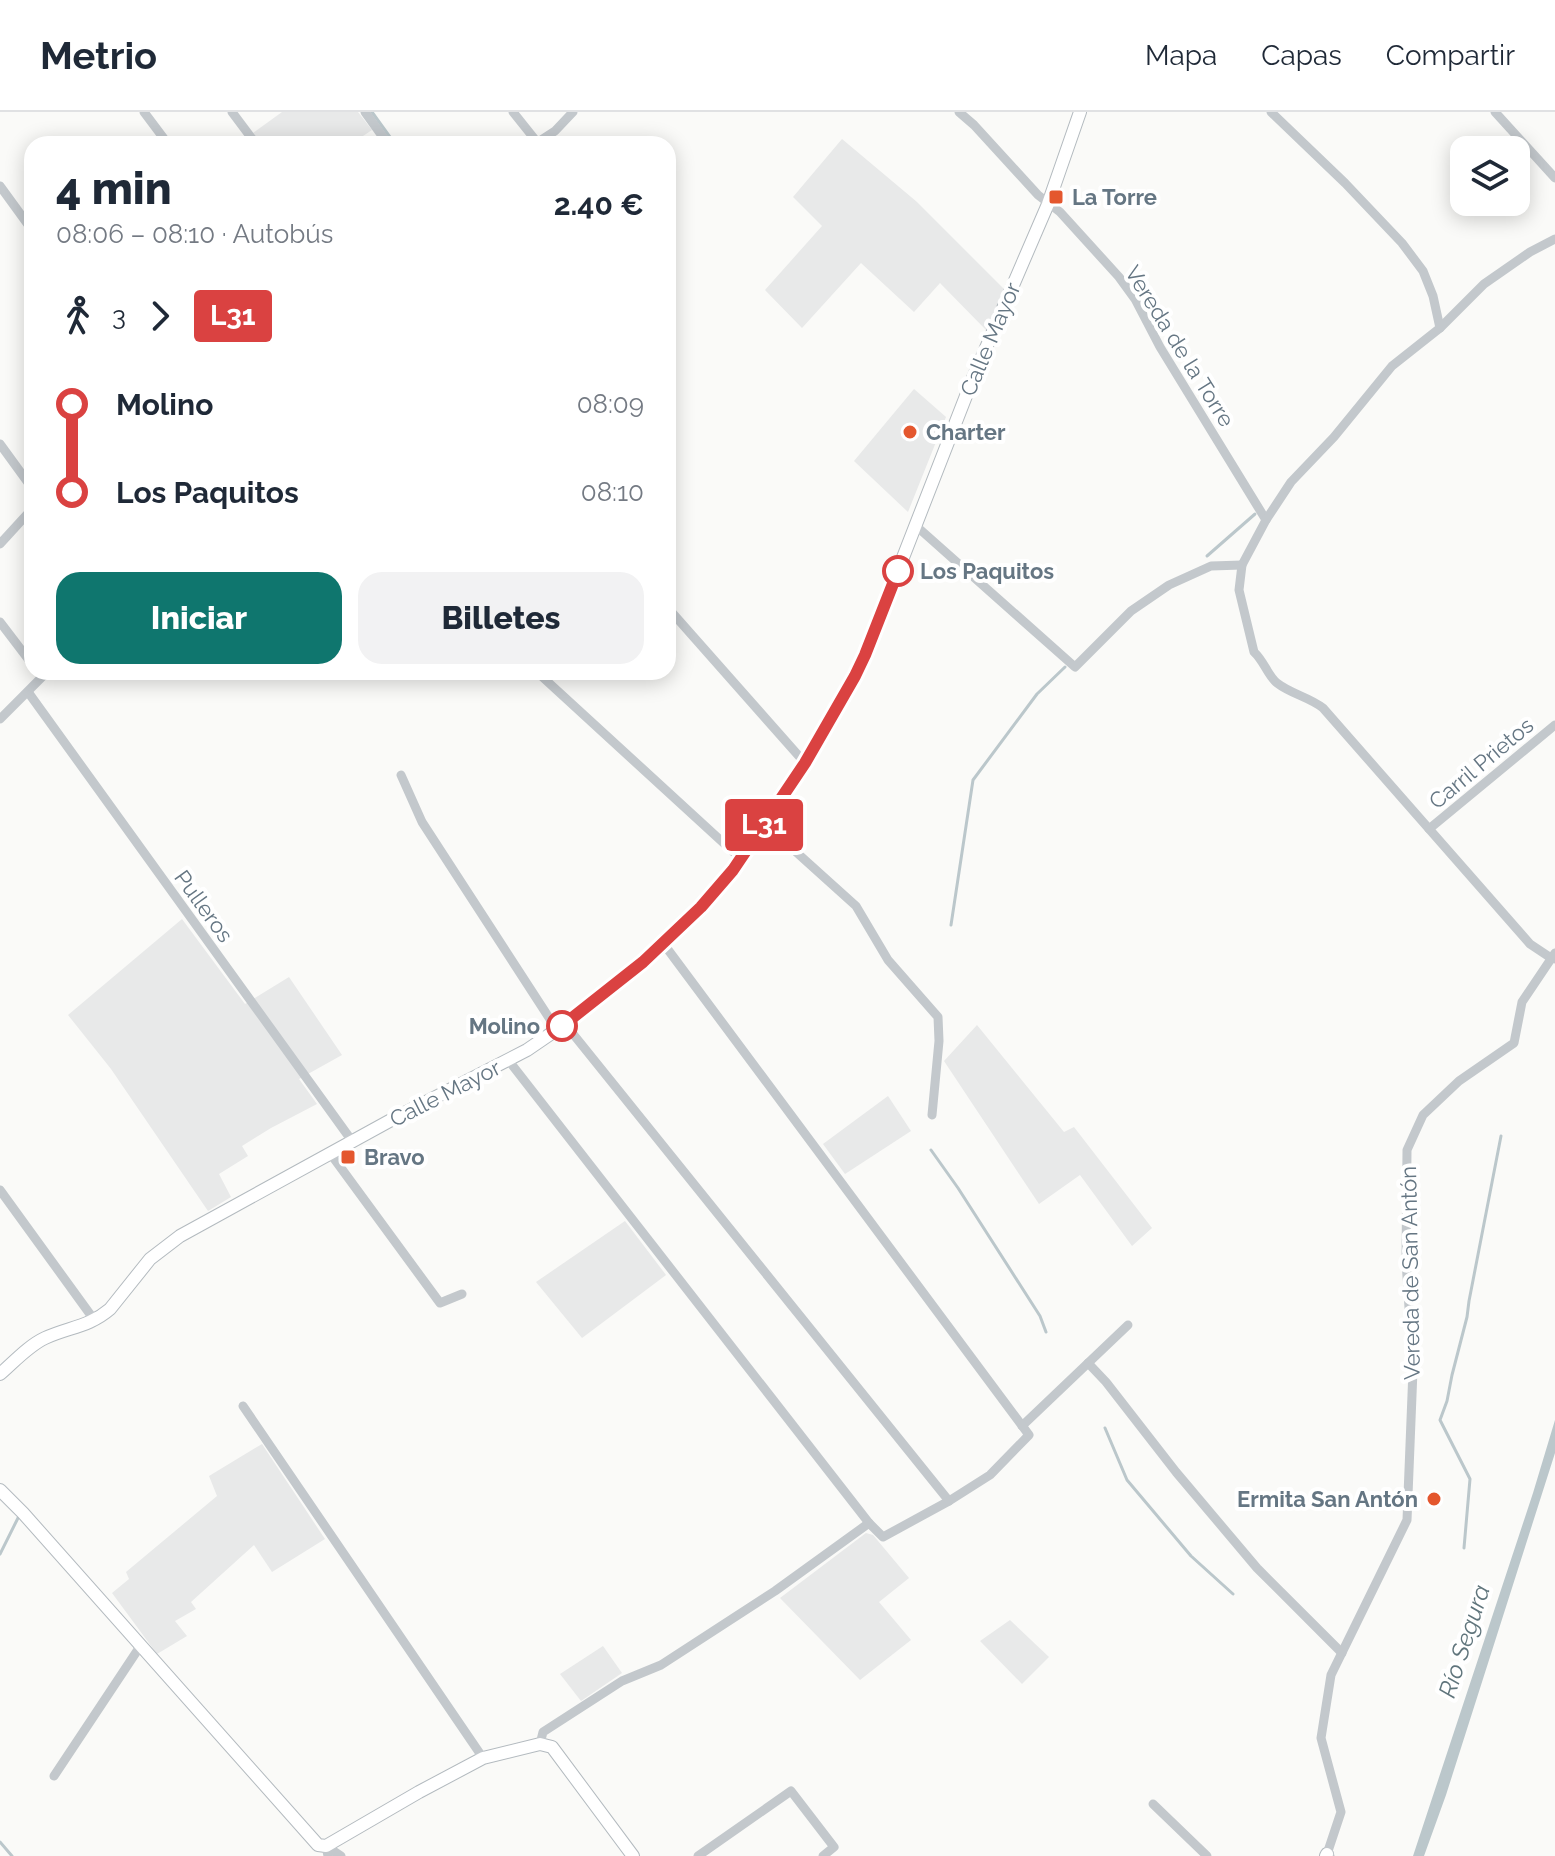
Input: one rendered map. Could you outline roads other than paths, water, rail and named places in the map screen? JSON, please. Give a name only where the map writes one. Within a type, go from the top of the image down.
[{"type":"main road","name":"Calle Mayor","points":[[0,1374],[45,1338],[95,1321],[110,1309],[150,1259],[171,1242],[352,1141],[509,1061],[561,1027],[632,972],[701,907],[741,859],[805,763],[865,655],[973,378],[1048,204],[1080,112]]},
{"type":"main road","points":[[0,1490],[318,1845],[327,1851],[483,1758],[540,1744],[552,1747],[633,1856]]},
{"type":"street","points":[[144,112],[162,136]]},
{"type":"street","points":[[232,112],[250,136]]},
{"type":"street","points":[[365,112],[382,136]]},
{"type":"street","points":[[513,112],[531,136]]},
{"type":"street","points":[[547,136],[573,112]]},
{"type":"street","name":"Vereda de la Torre","points":[[959,112],[1093,247],[1135,299],[1167,358],[1266,520]]},
{"type":"street","points":[[1271,112],[1402,243],[1423,271],[1433,296],[1440,328]]},
{"type":"street","points":[[1495,112],[1555,178]]},
{"type":"street","points":[[0,186],[24,219]]},
{"type":"street","name":"Vereda de San Antón","points":[[1328,1855],[1341,1812],[1321,1738],[1331,1675],[1407,1520],[1413,1370],[1406,1261],[1407,1150],[1423,1115],[1459,1081],[1514,1043],[1522,1002],[1554,957],[1530,944],[1323,708],[1276,682],[1254,652],[1239,590],[1242,565],[1291,482],[1334,437],[1392,366],[1440,328],[1484,284],[1530,252],[1555,239]]},
{"type":"street","points":[[0,444],[24,477]]},
{"type":"street","points":[[0,544],[24,518]]},
{"type":"street","points":[[915,525],[1075,667],[1131,611],[1169,585],[1211,566],[1242,565]]},
{"type":"street","points":[[676,617],[805,763]]},
{"type":"street","points":[[0,622],[24,654]]},
{"type":"street","points":[[0,719],[37,680]]},
{"type":"street","points":[[546,680],[741,859]]},
{"type":"street","name":"Pulleros","points":[[28,692],[352,1141]]},
{"type":"street","name":"Carril Prietos","points":[[1429,829],[1555,725]]},
{"type":"street","points":[[401,775],[422,822],[561,1027],[949,1501]]},
{"type":"street","points":[[765,824],[856,906],[888,960],[938,1017],[939,1041],[932,1115]]},
{"type":"street","points":[[509,1061],[883,1537],[990,1475],[1029,1435],[663,943]]},
{"type":"street","points":[[330,1153],[440,1303],[462,1294]]},
{"type":"street","points":[[0,1190],[95,1321]]},
{"type":"street","points":[[1022,1426],[1128,1325]]},
{"type":"street","points":[[1088,1363],[1257,1568],[1342,1653]]},
{"type":"street","points":[[243,1406],[483,1758]]},
{"type":"street","points":[[540,1744],[543,1732],[622,1681],[661,1665],[775,1591],[869,1523]]},
{"type":"street","points":[[54,1776],[141,1645]]},
{"type":"street","points":[[698,1856],[791,1791],[834,1847],[823,1856]]},
{"type":"street","points":[[1153,1804],[1207,1856]]},
{"type":"street","points":[[327,1851],[341,1856]]},
{"type":"waterway","points":[[372,112],[389,136]]},
{"type":"waterway","points":[[1207,556],[1255,514]]},
{"type":"waterway","points":[[951,925],[973,780],[1037,694],[1065,667]]},
{"type":"waterway","points":[[1464,1548],[1470,1479],[1440,1420],[1467,1317],[1501,1136]]},
{"type":"waterway","points":[[931,1150],[1040,1316],[1046,1332]]},
{"type":"waterway","points":[[1105,1428],[1127,1480],[1191,1556],[1233,1594]]},
{"type":"waterway","points":[[0,1554],[19,1516]]},
{"type":"waterway","points":[[0,1842],[12,1856]]},
{"type":"place","name":"La Torre","points":[[1056,197]]},
{"type":"place","name":"Charter","points":[[910,432]]},
{"type":"place","name":"Los Paquitos","points":[[898,571]]},
{"type":"place","name":"Molino","points":[[562,1026]]},
{"type":"place","name":"Bravo","points":[[348,1157]]},
{"type":"place","name":"Ermita San Antón","points":[[1434,1499]]},
{"type":"water label","name":"Río Segura","points":[[1464,1641]]}]
